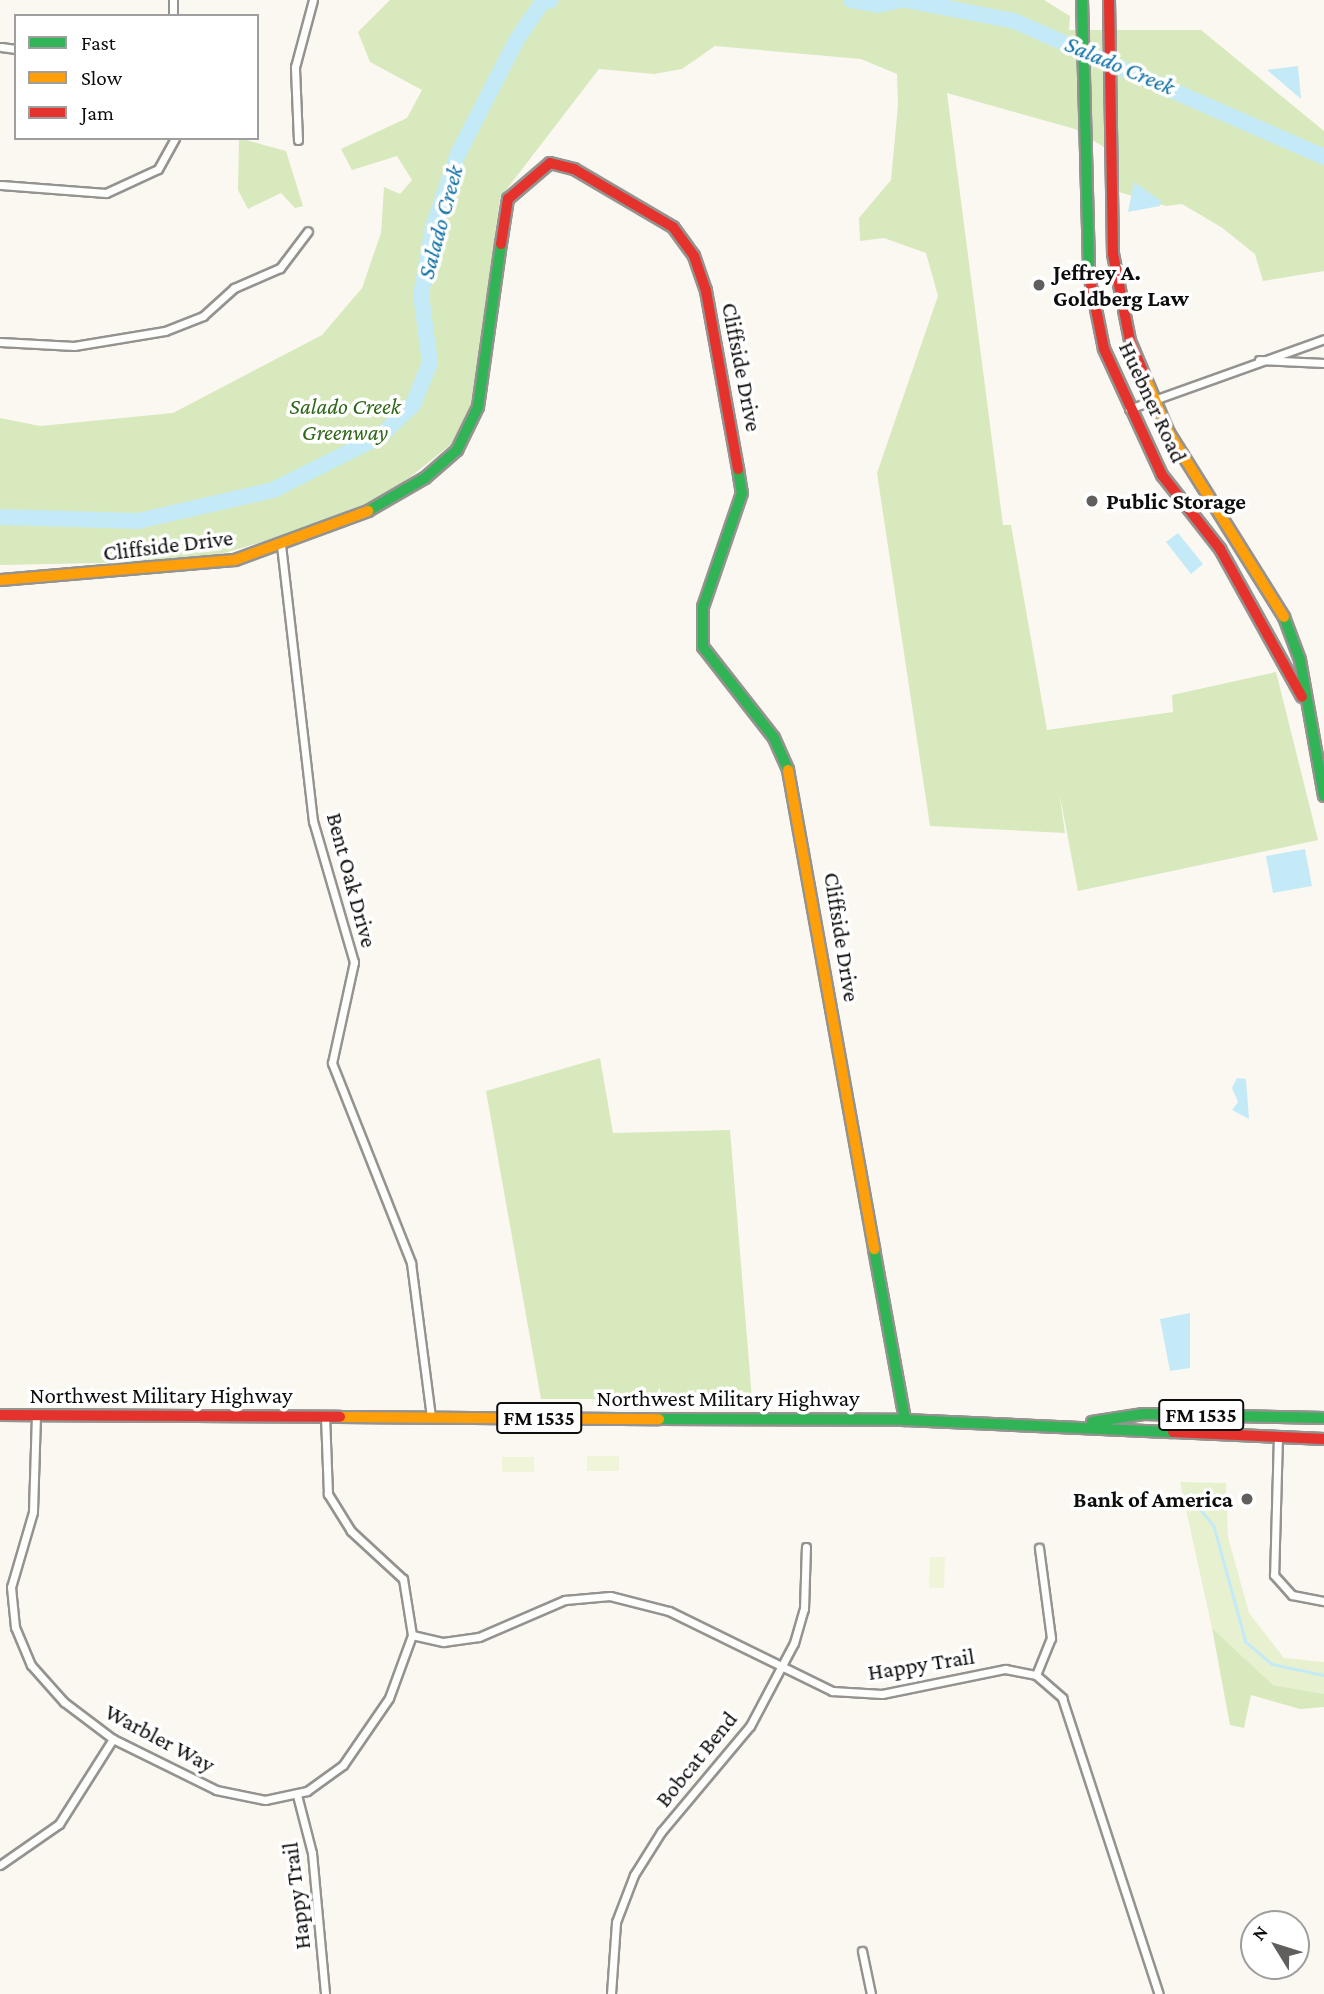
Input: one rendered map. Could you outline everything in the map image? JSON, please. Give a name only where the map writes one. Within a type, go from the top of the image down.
[{"type":"main road","name":"Huebner Road","points":[[1082,0],[1084,154],[1093,309],[1128,409],[1162,475],[1239,580],[1304,700]]},
{"type":"main road","name":"Huebner Road","points":[[1108,0],[1110,154],[1120,304],[1155,404],[1258,567],[1300,660],[1304,700],[1324,796]]},
{"type":"main road","name":"Cliffside Drive","points":[[0,580],[191,567],[281,545],[386,504],[457,450],[478,407],[509,199],[537,168],[550,163],[574,169],[673,227],[688,244],[718,341],[741,493],[703,607],[703,647],[774,738],[788,771],[905,1420]]},
{"type":"main road","points":[[1239,580],[1258,567]]},
{"type":"main road","name":"Northwest Military Highway","points":[[1078,1424],[1143,1414],[1324,1418]]},
{"type":"main road","name":"Northwest Military Highway","points":[[0,1415],[905,1420],[1078,1424],[1143,1434],[1324,1439]]},
{"type":"street","points":[[298,140],[295,67],[313,0]]},
{"type":"street","points":[[1,185],[106,193],[158,169],[174,140]]},
{"type":"street","points":[[0,342],[74,346],[165,331],[203,316],[234,288],[280,268],[308,231]]},
{"type":"street","points":[[1128,409],[1155,404],[1259,360],[1324,339]]},
{"type":"street","points":[[1259,360],[1324,363]]},
{"type":"street","name":"Bent Oak Drive","points":[[281,545],[313,821],[354,962],[332,1063],[411,1263],[431,1418]]},
{"type":"street","name":"Warbler Way","points":[[36,1415],[33,1511],[11,1587],[15,1627],[47,1686],[113,1739],[215,1790],[254,1799],[298,1795]]},
{"type":"street","points":[[298,1795],[335,1773],[369,1731],[412,1635],[403,1579],[351,1531],[328,1494],[325,1417]]},
{"type":"street","points":[[1278,1436],[1273,1575],[1292,1595],[1324,1601]]},
{"type":"street","name":"Bobcat Bend","points":[[611,1994],[616,1922],[634,1875],[750,1726],[802,1621],[806,1546]]},
{"type":"street","points":[[1039,1548],[1051,1638],[1036,1675],[1062,1698],[1159,1994]]},
{"type":"street","name":"Happy Trail","points":[[412,1635],[443,1642],[479,1637],[565,1600],[623,1597],[669,1611],[780,1668],[832,1691],[866,1694],[1005,1669],[1036,1675]]},
{"type":"street","points":[[0,1865],[59,1824],[113,1739]]},
{"type":"street","name":"Happy Trail","points":[[298,1795],[312,1853],[325,1994]]},
{"type":"street","points":[[862,1951],[871,1994]]},
{"type":"green space","name":"Salado Creek Greenway","points":[[390,0],[1044,0],[1070,16],[1069,30],[1201,30],[1324,131],[1324,271],[1263,281],[1255,254],[1221,227],[1182,204],[1166,206],[1119,192],[1118,156],[1075,129],[947,93],[1003,525],[1011,525],[1047,730],[1173,712],[1172,695],[1276,672],[1318,840],[1078,891],[1059,791],[1065,833],[930,826],[877,473],[938,296],[926,253],[884,238],[860,241],[859,218],[891,180],[898,105],[897,74],[861,59],[715,46],[682,69],[654,74],[599,69],[500,198],[472,402],[454,442],[389,494],[287,535],[196,561],[0,565],[0,418],[40,426],[173,413],[322,335],[362,288],[381,233],[384,187],[400,194],[412,180],[397,156],[352,170],[341,149],[407,118],[422,90],[370,62],[358,32]]},
{"type":"green space","points":[[239,140],[246,140],[286,151],[303,206],[295,208],[281,193],[248,209],[238,190]]},
{"type":"green space","points":[[600,1058],[613,1133],[730,1130],[752,1399],[541,1399],[486,1091]]},
{"type":"green space","points":[[587,1456],[619,1456],[619,1471],[587,1471]]},
{"type":"green space","points":[[502,1457],[534,1457],[534,1472],[502,1472]]},
{"type":"green space","points":[[1180,1482],[1226,1483],[1228,1537],[1249,1613],[1284,1658],[1324,1662],[1324,1694],[1273,1685],[1212,1628]]},
{"type":"green space","points":[[930,1557],[945,1557],[944,1588],[929,1588]]},
{"type":"green space","points":[[1212,1628],[1273,1685],[1324,1694],[1324,1707],[1300,1709],[1251,1695],[1244,1728],[1230,1725]]},
{"type":"water","points":[[1298,66],[1301,99],[1267,70]]},
{"type":"water","points":[[1134,182],[1161,201],[1160,206],[1128,212]]},
{"type":"water","points":[[1178,533],[1203,564],[1191,574],[1166,542]]},
{"type":"water","points":[[1305,849],[1312,886],[1273,893],[1266,856]]},
{"type":"water","points":[[1237,1078],[1246,1079],[1249,1119],[1232,1110],[1238,1102],[1232,1088]]},
{"type":"water","points":[[1190,1313],[1190,1368],[1170,1371],[1160,1319]]},
{"type":"waterway","name":"Salado Creek","points":[[0,517],[138,521],[273,490],[379,437],[413,405],[430,363],[421,295],[433,227],[458,154],[517,39],[542,3],[551,0]]},
{"type":"waterway","points":[[851,0],[878,5],[901,0]]},
{"type":"waterway","name":"Salado Creek","points":[[906,0],[1014,21],[1324,157]]},
{"type":"waterway","points":[[1188,1494],[1214,1526],[1246,1642],[1272,1664],[1324,1675]]},
{"type":"traffic: fast","points":[[1082,0],[1089,274]]},
{"type":"traffic: fast","points":[[368,511],[425,478],[457,450],[478,407],[501,244]]},
{"type":"traffic: fast","points":[[738,469],[742,493],[703,607],[703,647],[774,738],[788,770]]},
{"type":"traffic: fast","points":[[1284,617],[1300,660],[1324,796]]},
{"type":"traffic: fast","points":[[874,1249],[905,1420]]},
{"type":"traffic: fast","points":[[1092,1422],[1143,1414],[1324,1418]]},
{"type":"traffic: fast","points":[[659,1419],[905,1420],[1173,1432]]},
{"type":"traffic: slow","points":[[1146,379],[1169,433],[1284,617]]},
{"type":"traffic: slow","points":[[0,580],[235,560],[368,511]]},
{"type":"traffic: slow","points":[[788,770],[874,1249]]},
{"type":"traffic: slow","points":[[340,1417],[659,1419]]},
{"type":"traffic: jam","points":[[1109,0],[1113,254],[1130,341],[1146,379]]},
{"type":"traffic: jam","points":[[501,244],[508,199],[550,163],[574,169],[673,227],[694,256],[706,291],[738,469]]},
{"type":"traffic: jam","points":[[1089,274],[1104,349],[1162,475],[1220,549],[1302,697]]},
{"type":"traffic: jam","points":[[0,1415],[340,1417]]},
{"type":"traffic: jam","points":[[1173,1432],[1324,1439]]},
{"type":"place","name":"Jeffrey A. Goldberg Law","points":[[1039,285]]},
{"type":"place","name":"Public Storage","points":[[1092,501]]},
{"type":"place","name":"Bank of America","points":[[1247,1499]]}]
